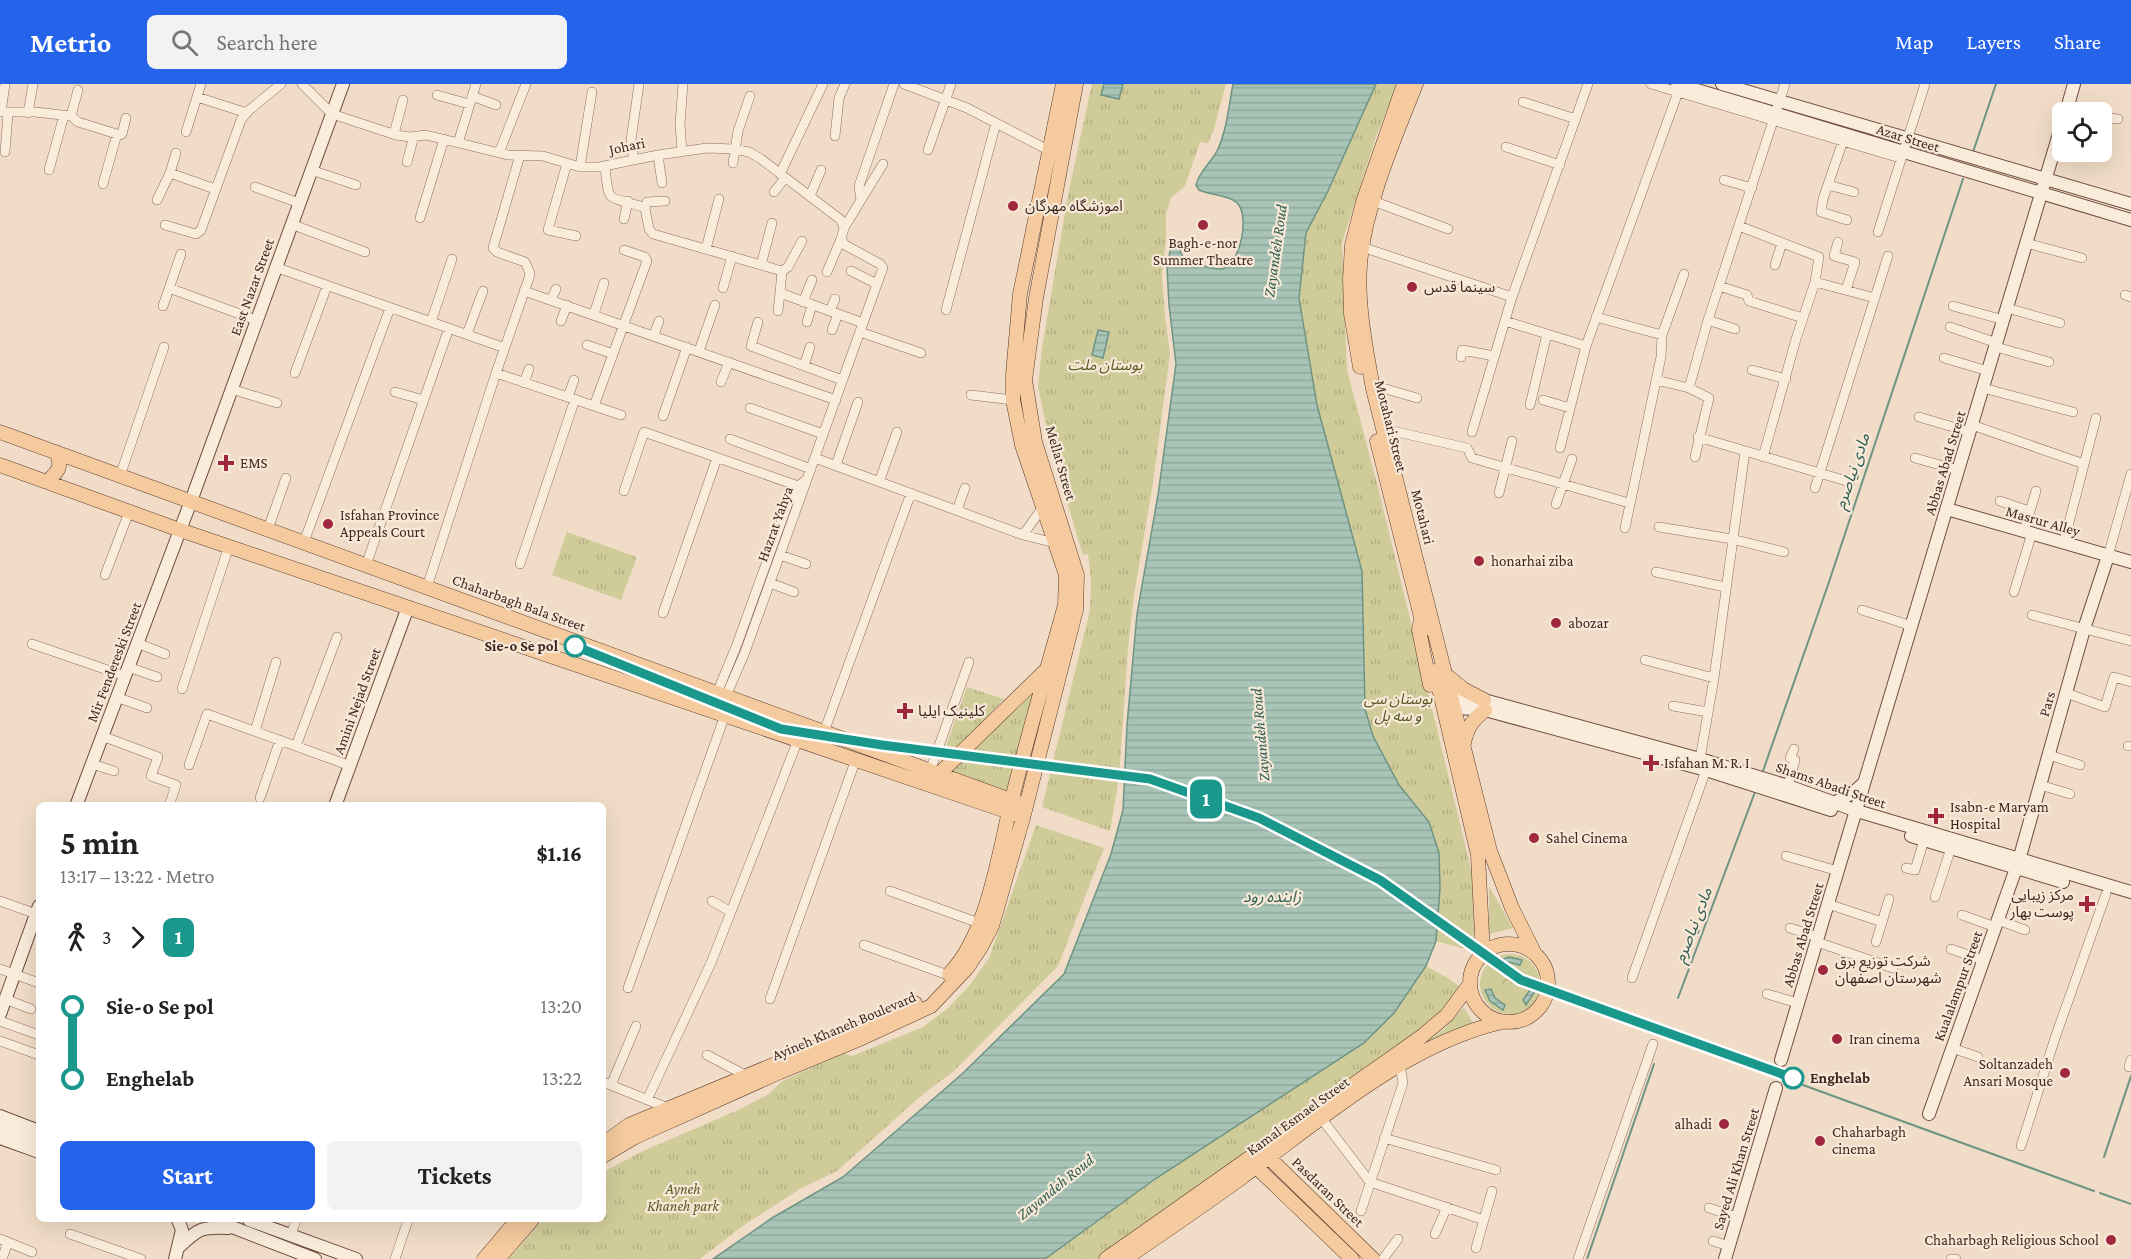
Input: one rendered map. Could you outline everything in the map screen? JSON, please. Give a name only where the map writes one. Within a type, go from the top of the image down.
[{"type":"main road","name":"East Nazar Street","points":[[191,501],[343,84]]},
{"type":"main road","name":"Mellat Street","points":[[1010,806],[1065,605],[1066,575],[1022,445],[1014,400],[1013,374],[1020,294],[1063,84]]},
{"type":"main road","name":"Mellat Street","points":[[1025,811],[1076,609],[1077,575],[1035,442],[1025,380],[1036,298],[1076,84]]},
{"type":"main road","name":"Motahari Street","points":[[1404,84],[1363,202],[1352,244],[1351,314],[1360,370],[1421,617],[1447,701],[1476,845],[1480,879],[1483,954]]},
{"type":"main road","name":"Motahari","points":[[1416,84],[1373,201],[1362,248],[1360,299],[1366,353],[1372,385],[1445,674],[1447,701],[1464,748],[1490,851],[1512,908],[1534,952]]},
{"type":"main road","points":[[2069,102],[2074,84]]},
{"type":"main road","name":"Azar Street","points":[[1729,85],[2131,204]]},
{"type":"main road","name":"Azar Street","points":[[1679,86],[1901,155],[2131,220]]},
{"type":"main road","points":[[1956,169],[1960,154]]},
{"type":"main road","name":"Abbas Abad Street","points":[[1781,1060],[2052,158]]},
{"type":"main road","name":"Chaharbagh Bala Street","points":[[0,432],[934,772],[1025,811]]},
{"type":"main road","points":[[46,482],[58,471],[60,462],[56,452]]},
{"type":"main road","name":"Chaharbagh Bala Street","points":[[0,465],[180,530],[995,807],[1010,806]]},
{"type":"main road","name":"Mir Fendereski Street","points":[[78,802],[191,501]]},
{"type":"main road","name":"Masrur Alley","points":[[1947,508],[2131,562]]},
{"type":"main road","name":"Pars","points":[[2017,864],[2084,628],[2108,556]]},
{"type":"main road","points":[[352,588],[350,579],[355,570],[366,565]]},
{"type":"main road","points":[[460,624],[466,623],[470,616],[470,607],[466,601]]},
{"type":"main road","name":"Amini Nejad Street","points":[[336,802],[408,607]]},
{"type":"main road","points":[[1421,617],[1419,630],[1422,653],[1471,858],[1480,879]]},
{"type":"main road","points":[[934,772],[1047,668]]},
{"type":"main road","points":[[1445,674],[1485,705],[1466,731],[1464,748]]},
{"type":"main road","name":"Shams Abadi Street","points":[[1447,701],[1485,705],[1788,786],[1924,840],[2131,892]]},
{"type":"main road","points":[[744,720],[752,714],[751,705]]},
{"type":"main road","points":[[762,728],[760,720],[764,713],[768,712]]},
{"type":"main road","name":"Shams Abadi Street","points":[[1703,764],[2131,901]]},
{"type":"main road","points":[[1834,803],[1865,783]]},
{"type":"main road","name":"Ayineh Khaneh Boulevard","points":[[606,1139],[629,1125],[857,1030],[925,998],[959,964],[979,923],[996,870],[1010,806]]},
{"type":"main road","points":[[995,807],[1005,829]]},
{"type":"main road","name":"Ayineh Khaneh Boulevard","points":[[606,1154],[635,1137],[931,1006],[967,968],[992,926],[1025,811]]},
{"type":"main road","name":"Kualalampur Street","points":[[1929,1114],[2017,864]]},
{"type":"main road","points":[[0,1014],[36,917]]},
{"type":"main road","points":[[1511,944],[1523,946],[1534,952],[1547,972],[1546,997],[1538,1010],[1524,1020],[1513,1023],[1489,1017],[1479,1009],[1472,997],[1470,984],[1473,968],[1483,954],[1498,945],[1511,944]]},
{"type":"main road","points":[[1264,1153],[1437,1025],[1448,1015],[1470,984]]},
{"type":"main road","name":"Kamal Esmael Street","points":[[1106,1259],[1124,1257],[1264,1153],[1293,1138],[1400,1065],[1438,1044],[1480,1027],[1502,1022]]},
{"type":"main road","name":"Sayed Ali Khan Street","points":[[1725,1259],[1776,1088]]},
{"type":"main road","points":[[0,1116],[36,1130]]},
{"type":"main road","points":[[0,1126],[36,1140]]},
{"type":"main road","points":[[0,1138],[36,1151]]},
{"type":"main road","points":[[1292,1202],[1291,1197],[1298,1186],[1287,1168],[1287,1158],[1293,1138]]},
{"type":"main road","points":[[0,1143],[36,1156]]},
{"type":"main road","name":"Pasdaran Street","points":[[1264,1153],[1372,1259]]},
{"type":"main road","points":[[1252,1162],[1352,1259]]},
{"type":"main road","points":[[1238,1174],[1278,1189]]},
{"type":"main road","points":[[177,1253],[182,1230],[179,1222]]},
{"type":"main road","points":[[209,1222],[234,1229]]},
{"type":"main road","points":[[218,1222],[315,1259]]},
{"type":"main road","points":[[255,1222],[356,1259]]},
{"type":"main road","points":[[484,1259],[516,1222]]},
{"type":"main road","points":[[498,1259],[530,1222]]},
{"type":"main road","points":[[177,1253],[198,1230],[234,1229]]},
{"type":"street","points":[[4,84],[5,152]]},
{"type":"street","points":[[28,112],[33,84]]},
{"type":"street","points":[[186,132],[201,84]]},
{"type":"street","points":[[165,225],[198,233],[242,120],[280,84]]},
{"type":"street","points":[[302,84],[332,114]]},
{"type":"street","points":[[458,143],[476,84]]},
{"type":"street","points":[[500,153],[526,84]]},
{"type":"street","points":[[634,160],[630,140],[639,84]]},
{"type":"street","points":[[682,152],[680,124],[683,84]]},
{"type":"street","points":[[774,192],[823,84]]},
{"type":"street","points":[[835,136],[839,98],[845,84]]},
{"type":"street","points":[[861,200],[859,186],[894,84]]},
{"type":"street","points":[[904,84],[947,100],[1050,151]]},
{"type":"street","points":[[928,150],[951,84]]},
{"type":"street","points":[[1472,432],[1512,297],[1588,84]]},
{"type":"street","points":[[1560,448],[1586,346],[1679,86],[1651,84]]},
{"type":"street","points":[[1689,388],[1708,320],[1785,84]]},
{"type":"street","points":[[1878,232],[1925,84]]},
{"type":"street","points":[[49,170],[78,90]]},
{"type":"street","points":[[580,167],[592,92]]},
{"type":"street","points":[[437,95],[496,105]]},
{"type":"street","points":[[733,163],[738,130],[750,96]]},
{"type":"street","points":[[197,97],[247,113]]},
{"type":"street","points":[[394,134],[403,100]]},
{"type":"street","points":[[1523,102],[1576,119]]},
{"type":"street","points":[[3,112],[67,116],[78,122],[119,135]]},
{"type":"street","name":"Johari","points":[[332,114],[394,134],[426,135],[500,153],[543,156],[580,167],[605,166],[707,148],[748,152],[842,219],[844,228]]},
{"type":"street","points":[[103,184],[126,118]]},
{"type":"street","points":[[2112,118],[2118,119]]},
{"type":"street","points":[[946,310],[996,123]]},
{"type":"street","points":[[407,162],[414,136]]},
{"type":"street","points":[[1844,138],[1821,212],[1847,220]]},
{"type":"street","points":[[420,218],[444,139]]},
{"type":"street","points":[[1506,147],[1560,165]]},
{"type":"street","points":[[157,200],[170,173],[176,153]]},
{"type":"street","points":[[428,587],[530,273],[525,262],[496,252],[493,248],[520,155]]},
{"type":"street","points":[[658,155],[662,183]]},
{"type":"street","points":[[567,163],[548,230],[576,236]]},
{"type":"street","points":[[827,272],[844,228],[883,164]]},
{"type":"street","points":[[605,166],[610,195],[614,199],[628,201],[645,208]]},
{"type":"street","points":[[311,170],[356,184]]},
{"type":"street","points":[[810,196],[821,170]]},
{"type":"street","points":[[170,173],[215,189]]},
{"type":"street","points":[[1724,180],[1752,188]]},
{"type":"street","points":[[1828,184],[1854,192]]},
{"type":"street","points":[[255,187],[299,203]]},
{"type":"street","points":[[706,249],[719,199]]},
{"type":"street","points":[[624,219],[628,201]]},
{"type":"street","points":[[665,201],[647,202],[645,208],[649,229],[653,234],[782,271],[788,267],[802,241]]},
{"type":"street","points":[[1373,201],[1448,229]]},
{"type":"street","points":[[761,265],[772,223]]},
{"type":"street","points":[[291,224],[365,252]]},
{"type":"street","points":[[1739,226],[1819,256],[1815,282],[1763,457]]},
{"type":"street","points":[[624,491],[644,432],[717,458],[803,484],[824,434],[883,268],[880,264],[845,245],[841,238]]},
{"type":"street","points":[[1838,242],[1834,256],[1855,262],[1846,290]]},
{"type":"street","points":[[1774,265],[1782,243]]},
{"type":"street","points":[[2026,243],[2082,258]]},
{"type":"street","points":[[1362,248],[1512,297]]},
{"type":"street","points":[[594,406],[647,261],[645,257],[624,250]]},
{"type":"street","points":[[162,306],[181,254]]},
{"type":"street","points":[[1815,488],[1888,255]]},
{"type":"street","points":[[723,288],[732,256]]},
{"type":"street","points":[[430,322],[452,259]]},
{"type":"street","points":[[275,267],[505,348]]},
{"type":"street","points":[[778,311],[782,271]]},
{"type":"street","points":[[851,271],[877,284]]},
{"type":"street","points":[[1625,528],[1656,380],[1662,335],[1684,274]]},
{"type":"street","points":[[807,322],[807,303],[812,280]]},
{"type":"street","points":[[1815,282],[1875,298]]},
{"type":"street","points":[[594,314],[604,283]]},
{"type":"street","points":[[295,373],[327,286]]},
{"type":"street","points":[[1719,286],[1748,295],[1749,301],[1803,318]]},
{"type":"street","points":[[169,288],[256,320]]},
{"type":"street","points":[[551,300],[556,289]]},
{"type":"street","points":[[467,334],[483,291]]},
{"type":"street","points":[[525,291],[836,400]]},
{"type":"street","points":[[780,293],[834,313],[862,328],[921,353]]},
{"type":"street","points":[[832,330],[835,299]]},
{"type":"street","points":[[561,321],[567,305]]},
{"type":"street","points":[[699,351],[715,305]]},
{"type":"street","points":[[1953,306],[2004,320]]},
{"type":"street","points":[[304,542],[390,308]]},
{"type":"street","points":[[2007,308],[2060,323]]},
{"type":"street","points":[[1596,317],[1662,335]]},
{"type":"street","points":[[1708,320],[1735,329]]},
{"type":"street","points":[[654,335],[659,321]]},
{"type":"street","points":[[1505,321],[1586,346]]},
{"type":"street","points":[[758,322],[751,346],[842,380]]},
{"type":"street","points":[[1950,327],[2049,362]]},
{"type":"street","points":[[366,565],[449,328]]},
{"type":"street","points":[[1530,405],[1547,334]]},
{"type":"street","points":[[586,345],[613,354]]},
{"type":"street","points":[[120,476],[164,347]]},
{"type":"street","points":[[663,416],[687,347]]},
{"type":"street","points":[[804,366],[810,347]]},
{"type":"street","points":[[1461,357],[1462,350],[1494,356]]},
{"type":"street","points":[[1944,358],[1988,371]]},
{"type":"street","points":[[721,382],[729,362]]},
{"type":"street","points":[[524,383],[529,369]]},
{"type":"street","points":[[1752,370],[1786,379]]},
{"type":"street","points":[[496,374],[621,416]]},
{"type":"street","points":[[520,564],[572,398],[574,380]]},
{"type":"street","points":[[1656,380],[1689,388],[1709,398],[1695,457]]},
{"type":"street","points":[[1372,385],[1417,398]]},
{"type":"street","points":[[231,388],[278,403]]},
{"type":"street","points":[[1983,388],[2073,412]]},
{"type":"street","points":[[395,392],[424,400]]},
{"type":"street","points":[[971,395],[1014,400]]},
{"type":"street","points":[[1543,400],[1570,408]]},
{"type":"street","points":[[836,465],[858,402]]},
{"type":"street","points":[[750,408],[824,434]]},
{"type":"street","points":[[1919,417],[1971,428],[2084,464]]},
{"type":"street","points":[[2064,542],[2096,418]]},
{"type":"street","points":[[1383,429],[1467,448],[1473,458],[1629,503]]},
{"type":"street","points":[[879,482],[897,432]]},
{"type":"street","points":[[1698,437],[1850,482]]},
{"type":"street","points":[[730,439],[811,469]]},
{"type":"street","points":[[1499,493],[1512,441]]},
{"type":"street","points":[[1632,978],[1703,764],[1708,712],[1745,451]]},
{"type":"street","points":[[663,613],[717,458]]},
{"type":"street","points":[[815,458],[1023,534],[1055,543]]},
{"type":"street","points":[[1916,458],[1958,470]]},
{"type":"street","points":[[1556,504],[1572,459]]},
{"type":"street","points":[[2108,556],[2131,474]]},
{"type":"street","points":[[268,529],[286,478]]},
{"type":"street","name":"Hazrat Yahya","points":[[722,695],[745,652],[803,484]]},
{"type":"street","name":"Hazrat Yahya","points":[[722,695],[736,647],[788,503],[803,484]]},
{"type":"street","points":[[957,510],[965,488]]},
{"type":"street","points":[[2014,592],[2036,491]]},
{"type":"street","points":[[824,732],[911,494]]},
{"type":"street","points":[[2000,501],[2030,511]]},
{"type":"street","points":[[1023,534],[1043,507]]},
{"type":"street","points":[[105,575],[129,512]]},
{"type":"street","points":[[1659,527],[1732,539],[1784,552]]},
{"type":"street","points":[[182,689],[229,546]]},
{"type":"street","points":[[780,555],[806,564]]},
{"type":"street","points":[[1656,572],[1725,587]]},
{"type":"street","points":[[770,583],[794,592]]},
{"type":"street","points":[[1862,610],[1912,626]]},
{"type":"street","points":[[2032,615],[2131,641]]},
{"type":"street","points":[[296,746],[337,636]]},
{"type":"street","points":[[137,643],[165,654]]},
{"type":"street","points":[[32,644],[126,671],[157,677]]},
{"type":"street","points":[[1645,660],[1714,678]]},
{"type":"street","points":[[255,731],[276,662]]},
{"type":"street","points":[[934,772],[969,662]]},
{"type":"street","points":[[2066,693],[2105,706],[2114,677],[2131,682]]},
{"type":"street","points":[[116,697],[147,708]]},
{"type":"street","points":[[1673,706],[1708,712]]},
{"type":"street","points":[[189,765],[207,714],[348,765]]},
{"type":"street","points":[[628,988],[726,715]]},
{"type":"street","points":[[102,736],[158,757],[151,776],[176,785],[170,802]]},
{"type":"street","points":[[260,798],[280,740]]},
{"type":"street","points":[[647,1100],[711,963],[798,740]]},
{"type":"street","points":[[1788,786],[1795,760],[1790,758],[1794,749]]},
{"type":"street","points":[[2049,755],[2080,765]]},
{"type":"street","points":[[770,999],[856,759]]},
{"type":"street","points":[[92,764],[114,771]]},
{"type":"street","points":[[2040,785],[2070,794]]},
{"type":"street","points":[[1906,868],[1915,870],[1924,840]]},
{"type":"street","points":[[1935,897],[1951,848]]},
{"type":"street","points":[[1786,856],[1838,871]]},
{"type":"street","points":[[890,891],[979,923]]},
{"type":"street","points":[[2021,1146],[2055,1038],[2106,894]]},
{"type":"street","points":[[1876,942],[1889,899]]},
{"type":"street","points":[[0,901],[36,911]]},
{"type":"street","points":[[712,901],[731,912]]},
{"type":"street","points":[[1828,904],[1882,922]]},
{"type":"street","points":[[1962,915],[2025,930]]},
{"type":"street","points":[[1790,928],[1893,969]]},
{"type":"street","points":[[864,945],[948,975]]},
{"type":"street","points":[[1951,948],[1983,960]]},
{"type":"street","points":[[0,969],[36,982]]},
{"type":"street","points":[[1767,994],[1798,1003]]},
{"type":"street","points":[[5,999],[31,1009]]},
{"type":"street","points":[[0,1020],[36,1034]]},
{"type":"street","points":[[636,1026],[607,1084],[668,1108]]},
{"type":"street","points":[[0,1041],[36,1054]]},
{"type":"street","points":[[1578,1259],[1653,1044]]},
{"type":"street","points":[[1952,1048],[1978,1057]]},
{"type":"street","points":[[706,1054],[745,1075]]},
{"type":"street","points":[[1361,1211],[1403,1083],[1400,1065]]},
{"type":"street","points":[[1321,1118],[1370,1182],[1484,1220]]},
{"type":"street","points":[[1384,1138],[1496,1170]]},
{"type":"street","points":[[1476,1248],[1492,1191]]},
{"type":"street","points":[[1435,1234],[1447,1207]]},
{"type":"street","points":[[1709,1208],[1737,1217]]},
{"type":"street","points":[[291,1235],[295,1222]]},
{"type":"street","points":[[395,1259],[407,1222]]},
{"type":"street","points":[[2,1259],[7,1242],[17,1233]]},
{"type":"street","points":[[70,1234],[141,1259]]},
{"type":"street","points":[[1383,1259],[1398,1239]]},
{"type":"street","points":[[1713,1241],[1729,1245]]},
{"type":"street","points":[[7,1242],[32,1252]]},
{"type":"street","points":[[1951,1259],[1956,1259]]},
{"type":"green space","name":"بوستان ملت","points":[[1092,84],[1226,84],[1208,143],[1200,142],[1185,186],[1171,198],[1166,214],[1162,275],[1170,354],[1153,483],[1134,595],[1119,777],[1110,831],[1042,807],[1090,610],[1091,579],[1088,554],[1083,555],[1050,445],[1038,387],[1042,348],[1068,195]]},
{"type":"green space","name":"بوستان سی و سه پل","points":[[1376,84],[1397,84],[1376,137],[1342,243],[1347,370],[1379,491],[1472,873],[1475,924],[1472,951],[1436,941],[1440,888],[1439,852],[1429,822],[1399,785],[1373,736],[1365,709],[1362,571],[1317,405],[1299,298],[1306,233],[1328,191]]},
{"type":"green space","points":[[567,532],[637,557],[621,600],[552,575]]},
{"type":"green space","points":[[1039,680],[1009,794],[946,773]]},
{"type":"green space","points":[[967,687],[1004,699],[939,766]]},
{"type":"green space","name":"Ayneh Khaneh park","points":[[1036,825],[1104,848],[1058,966],[954,1071],[922,1095],[837,1171],[800,1189],[744,1225],[700,1259],[509,1259],[541,1222],[606,1222],[606,1170],[643,1151],[736,1111],[769,1094],[782,1081],[844,1053],[852,1056],[923,1027],[948,1008],[970,985],[989,958]]},
{"type":"green space","points":[[1489,886],[1513,928],[1489,934]]},
{"type":"green space","points":[[1510,954],[1531,963],[1540,984],[1531,1005],[1510,1014],[1489,1005],[1480,984],[1489,963]]},
{"type":"green space","points":[[1426,966],[1462,988],[1430,1025],[1103,1259],[1045,1259],[1155,1179],[1394,1013]]},
{"type":"green space","points":[[1511,974],[1519,977],[1522,985],[1519,993],[1511,996],[1503,993],[1500,985],[1503,977]]},
{"type":"green space","points":[[1464,1007],[1474,1024],[1420,1047],[1444,1029]]},
{"type":"water","points":[[1104,84],[1123,84],[1119,99],[1101,95]]},
{"type":"water","name":"زاینده رود","points":[[1233,84],[1376,84],[1328,191],[1306,233],[1299,298],[1317,405],[1362,571],[1365,709],[1373,736],[1399,785],[1429,822],[1439,853],[1440,888],[1436,941],[1426,966],[1394,1013],[1364,1043],[1155,1179],[1045,1259],[713,1259],[772,1218],[843,1177],[962,1074],[1064,974],[1111,854],[1123,810],[1127,725],[1137,614],[1158,495],[1176,364],[1167,267],[1171,246],[1173,242],[1176,242],[1184,259],[1221,269],[1231,263],[1242,238],[1243,218],[1238,204],[1230,199],[1199,190],[1196,185],[1221,141]]},
{"type":"water","points":[[1098,330],[1109,332],[1103,358],[1092,355]]},
{"type":"water","points":[[1509,957],[1522,960],[1520,965],[1509,962],[1498,967],[1495,962]]},
{"type":"water","points":[[1536,979],[1535,991],[1526,1005],[1523,1000],[1530,990],[1530,980]]},
{"type":"water","points":[[1491,989],[1495,998],[1505,1005],[1503,1010],[1490,1001],[1485,990]]},
{"type":"waterway","name":"مادی نیاصرم","points":[[1973,152],[1996,84]]},
{"type":"waterway","name":"مادی نیاصرم","points":[[1763,771],[1829,582],[1963,179]]},
{"type":"waterway","name":"مادی نیاصرم","points":[[1678,998],[1755,792]]},
{"type":"waterway","points":[[1649,1030],[1771,1074]]},
{"type":"waterway","name":"مادی نیاصرم","points":[[1587,1259],[1654,1064]]},
{"type":"waterway","points":[[2104,1157],[2131,1076]]},
{"type":"waterway","points":[[1781,1077],[2094,1191]]},
{"type":"waterway","points":[[2100,1193],[2131,1204]]},
{"type":"metro line","name":"1","points":[[575,646],[781,729],[882,745],[1150,779],[1259,818],[1380,880],[1521,980],[1793,1078]]},
{"type":"place","name":"اموزشگاه مهرگان","points":[[1013,206]]},
{"type":"place","name":"Bagh-e-nor Summer Theatre","points":[[1203,225]]},
{"type":"place","name":"سینما قدس","points":[[1412,287]]},
{"type":"place","name":"EMS","points":[[226,463]]},
{"type":"place","name":"Isfahan Province Appeals Court","points":[[328,524]]},
{"type":"place","name":"honarhai ziba","points":[[1479,561]]},
{"type":"place","name":"abozar","points":[[1556,623]]},
{"type":"place","name":"Sie-o Se pol","points":[[575,646]]},
{"type":"place","name":"کلینیک ایلیا","points":[[905,711]]},
{"type":"place","name":"Isfahan M. R. I","points":[[1651,763]]},
{"type":"place","name":"Isabn-e Maryam Hospital","points":[[1936,816]]},
{"type":"place","name":"Sahel Cinema","points":[[1534,838]]},
{"type":"place","name":"مرکز زیبایی پوست بهار","points":[[2087,904]]},
{"type":"place","name":"شرکت توزیع برق شهرستان اصفهان","points":[[1823,970]]},
{"type":"place","name":"Iran cinema","points":[[1837,1039]]},
{"type":"place","name":"Soltanzadeh Ansari Mosque","points":[[2065,1073]]},
{"type":"place","name":"Enghelab","points":[[1793,1078]]},
{"type":"place","name":"alhadi","points":[[1724,1124]]},
{"type":"place","name":"Chaharbagh cinema","points":[[1820,1141]]},
{"type":"place","name":"Chaharbagh Religious School","points":[[2111,1240]]},
{"type":"water label","name":"Zayandeh Roud","points":[[1275,251]]},
{"type":"water label","name":"Zayandeh Roud","points":[[1260,735]]},
{"type":"water label","name":"Zayandeh Roud","points":[[1055,1187]]}]
